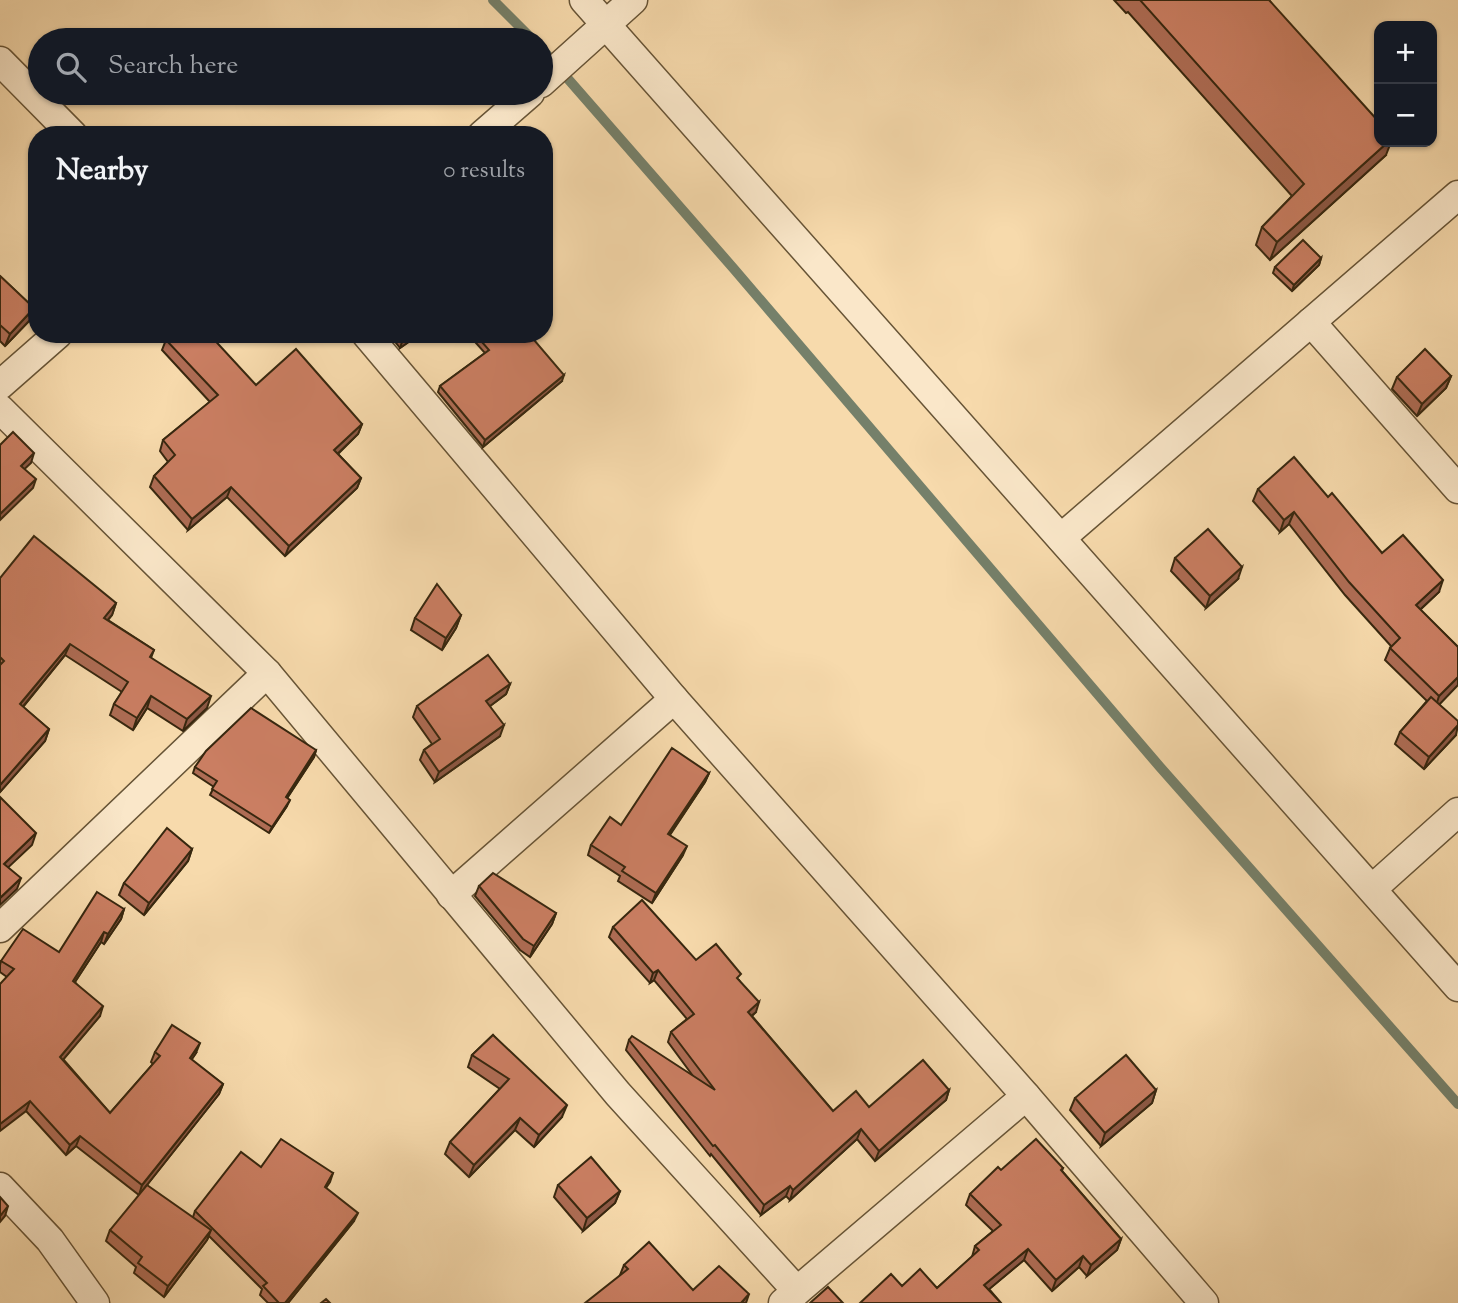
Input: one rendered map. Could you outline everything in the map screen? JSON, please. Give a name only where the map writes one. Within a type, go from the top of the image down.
[{"type":"street","points":[[584,0],[1458,986]]},
{"type":"street","points":[[553,72],[633,0]]},
{"type":"street","points":[[0,61],[28,89]]},
{"type":"street","points":[[43,105],[64,126]]},
{"type":"street","points":[[492,126],[516,105]]},
{"type":"street","points":[[1061,538],[1458,195]]},
{"type":"street","points":[[1311,322],[1458,489]]},
{"type":"street","points":[[0,385],[48,343]]},
{"type":"street","points":[[374,343],[674,699],[1026,1096],[1201,1302]]},
{"type":"street","points":[[0,409],[267,673],[790,1297],[1026,1096]]},
{"type":"street","points":[[0,928],[267,673]]},
{"type":"street","points":[[451,895],[674,699]]},
{"type":"street","points":[[1371,889],[1458,812]]},
{"type":"street","points":[[0,1187],[50,1240],[95,1303]]},
{"type":"building","points":[[1140,0],[1269,0],[1374,116],[1374,147],[1382,147],[1277,242],[1262,227],[1304,184]]},
{"type":"building","points":[[1303,240],[1321,258],[1294,285],[1275,267]]},
{"type":"building","points":[[0,276],[28,302],[28,314],[10,334],[0,325]]},
{"type":"building","points":[[169,343],[217,343],[256,385],[296,349],[362,424],[334,450],[361,478],[289,546],[231,487],[192,519],[154,476],[175,455],[163,440],[218,395]]},
{"type":"building","points":[[483,343],[537,343],[564,375],[485,440],[440,386],[489,350]]},
{"type":"building","points":[[1425,349],[1451,376],[1422,404],[1397,377]]},
{"type":"building","points":[[13,432],[34,453],[21,466],[36,479],[0,514],[0,445]]},
{"type":"building","points":[[1294,457],[1328,497],[1332,493],[1382,553],[1403,535],[1443,580],[1416,605],[1458,647],[1458,677],[1439,696],[1390,648],[1400,638],[1349,582],[1294,512],[1284,520],[1258,489]]},
{"type":"building","points":[[1208,529],[1242,567],[1210,596],[1175,558]]},
{"type":"building","points":[[34,536],[116,603],[104,618],[154,650],[150,657],[211,696],[187,719],[151,696],[137,718],[114,704],[128,682],[70,644],[20,704],[49,729],[0,785],[0,665],[4,661],[0,657],[0,578]]},
{"type":"building","points":[[437,584],[461,615],[446,638],[415,618]]},
{"type":"building","points":[[488,655],[510,684],[486,701],[504,725],[439,772],[424,750],[440,739],[417,706]]},
{"type":"building","points":[[1431,697],[1458,721],[1458,725],[1429,757],[1400,732]]},
{"type":"building","points":[[251,708],[316,750],[286,797],[290,800],[272,827],[212,789],[217,781],[195,767],[206,751]]},
{"type":"building","points":[[672,748],[709,773],[668,834],[687,846],[656,893],[622,871],[625,867],[591,845],[610,817],[621,825]]},
{"type":"building","points":[[0,797],[36,833],[4,864],[21,878],[0,898]]},
{"type":"building","points":[[167,828],[192,849],[149,903],[124,883]]},
{"type":"building","points":[[493,873],[556,913],[534,946],[523,939],[479,886]]},
{"type":"building","points":[[97,892],[124,909],[108,934],[104,932],[73,981],[103,1006],[60,1057],[110,1113],[160,1056],[155,1052],[172,1025],[200,1043],[190,1058],[223,1084],[142,1185],[80,1136],[70,1145],[30,1101],[0,1124],[0,984],[14,969],[1,961],[23,929],[59,952]]},
{"type":"building","points":[[642,900],[696,960],[716,944],[741,974],[737,978],[759,1002],[748,1012],[833,1111],[856,1091],[869,1107],[923,1060],[949,1090],[879,1151],[861,1129],[793,1190],[790,1186],[764,1205],[715,1145],[713,1146],[629,1040],[632,1036],[715,1090],[671,1032],[694,1014],[658,970],[653,973],[613,927]]},
{"type":"building","points":[[493,1035],[567,1105],[539,1135],[520,1118],[474,1165],[450,1142],[509,1079],[472,1055]]},
{"type":"building","points":[[1126,1055],[1156,1090],[1105,1133],[1075,1098]]},
{"type":"building","points":[[281,1139],[333,1173],[325,1187],[358,1213],[285,1303],[279,1303],[263,1286],[267,1283],[195,1211],[241,1152],[261,1167]]},
{"type":"building","points":[[1036,1139],[1121,1239],[1091,1265],[1083,1256],[1056,1280],[1028,1249],[984,1285],[1001,1303],[860,1303],[891,1274],[902,1286],[920,1269],[937,1288],[979,1250],[975,1246],[1001,1225],[970,1194],[998,1167],[1001,1170]]},
{"type":"building","points":[[591,1157],[620,1191],[587,1218],[558,1185]]},
{"type":"building","points":[[147,1185],[211,1230],[168,1286],[138,1263],[142,1257],[110,1230]]},
{"type":"building","points":[[0,1197],[8,1206],[0,1216]]},
{"type":"building","points":[[649,1242],[693,1290],[719,1266],[749,1294],[741,1303],[585,1303],[628,1269],[624,1265]]},
{"type":"building","points":[[828,1287],[843,1303],[810,1303]]},
{"type":"waterway","points":[[493,0],[521,28]]},
{"type":"waterway","points":[[553,62],[1160,767],[1458,1104]]}]
